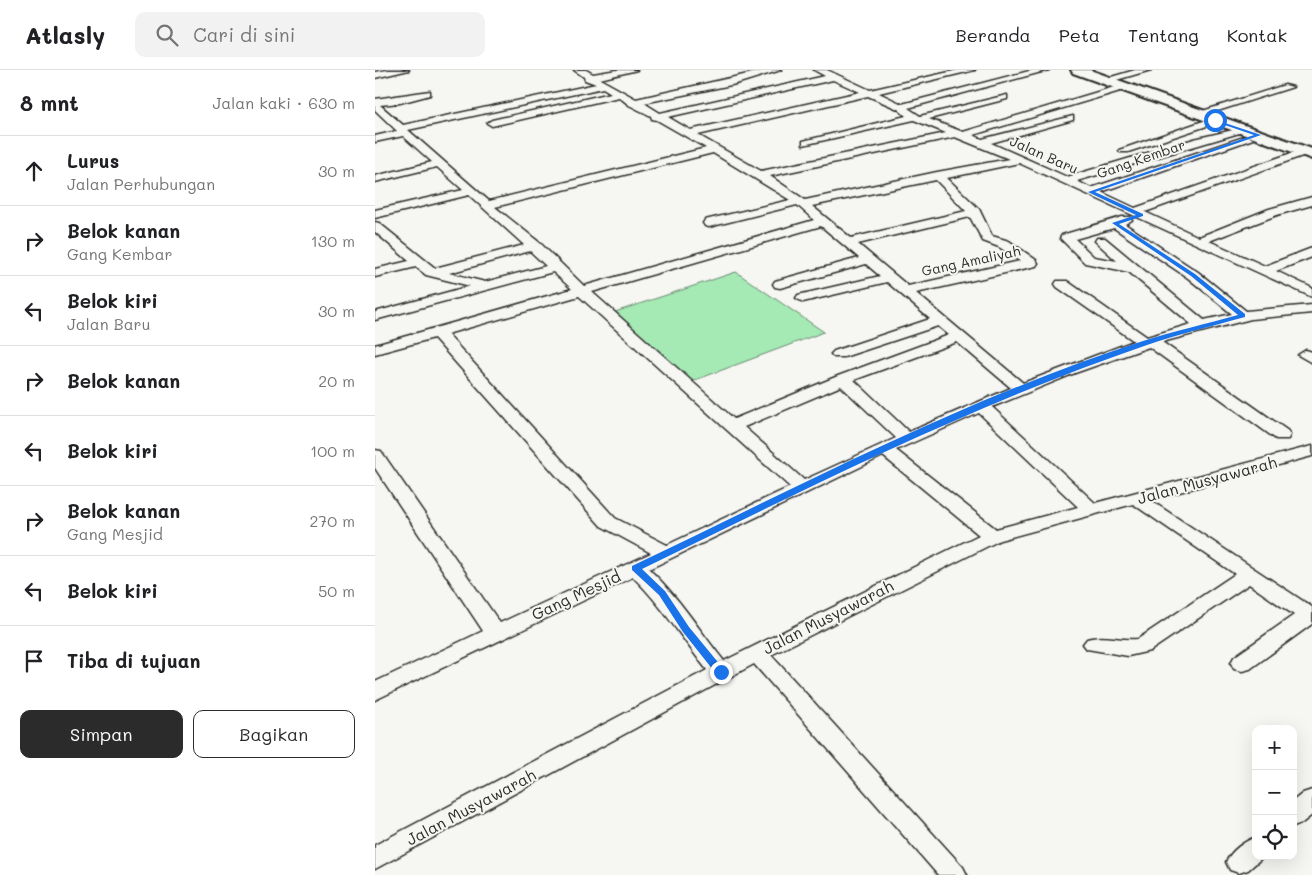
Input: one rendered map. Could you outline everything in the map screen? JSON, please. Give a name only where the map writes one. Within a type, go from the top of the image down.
[{"type":"main road","points":[[1078,70],[1308,153]]},
{"type":"street","points":[[375,75],[404,70]]},
{"type":"street","points":[[579,70],[632,103],[759,175],[801,202],[1021,389]]},
{"type":"street","points":[[557,84],[632,70]]},
{"type":"street","points":[[632,103],[737,81],[776,70]]},
{"type":"street","name":"Jalan Baru","points":[[821,70],[901,106],[906,112],[917,118],[957,135],[981,142],[1312,293]]},
{"type":"street","points":[[687,134],[970,70]]},
{"type":"street","points":[[901,106],[1044,70]]},
{"type":"street","points":[[1106,80],[1146,70]]},
{"type":"street","points":[[656,117],[834,77]]},
{"type":"street","points":[[375,139],[403,130],[603,85]]},
{"type":"street","points":[[759,175],[890,147],[957,135],[1124,87]]},
{"type":"street","points":[[1198,114],[1288,87]]},
{"type":"street","points":[[375,104],[427,93]]},
{"type":"street","points":[[492,122],[619,94]]},
{"type":"street","points":[[807,142],[917,118],[1004,96]]},
{"type":"street","points":[[375,104],[802,488]]},
{"type":"street","points":[[981,142],[1069,118]]},
{"type":"street","points":[[1124,150],[1215,120]]},
{"type":"street","points":[[857,130],[890,147]]},
{"type":"street","points":[[1066,181],[1101,173],[1189,142],[1243,130]]},
{"type":"street","name":"Gang Kembar","points":[[1091,192],[1258,135]]},
{"type":"street","points":[[487,205],[715,149]]},
{"type":"street","points":[[1135,269],[1090,260],[1065,238],[1115,223],[1308,153]]},
{"type":"street","points":[[709,223],[801,202],[1020,160]]},
{"type":"street","points":[[375,178],[439,163]]},
{"type":"street","name":"Gang Amaliyah","points":[[904,291],[1031,263],[1004,244],[987,238],[975,212],[961,196],[937,175]]},
{"type":"street","points":[[375,214],[471,191]]},
{"type":"street","points":[[1199,241],[1273,212],[1312,201]]},
{"type":"street","points":[[848,243],[975,212]]},
{"type":"street","points":[[375,350],[824,221]]},
{"type":"street","points":[[1115,223],[1193,275],[1243,316]]},
{"type":"street","points":[[375,226],[434,273],[482,285]]},
{"type":"street","points":[[375,242],[392,238]]},
{"type":"street","points":[[1101,242],[1202,326]]},
{"type":"street","points":[[434,273],[535,246]]},
{"type":"street","points":[[1265,271],[1312,252]]},
{"type":"street","points":[[780,284],[867,260]]},
{"type":"street","points":[[375,273],[419,262]]},
{"type":"street","points":[[375,316],[482,285],[555,267]]},
{"type":"street","points":[[803,298],[889,278]]},
{"type":"street","points":[[1062,284],[1282,434]]},
{"type":"street","name":"Gang Mesjid","points":[[375,692],[495,632],[667,554],[883,448],[1021,389],[1148,342],[1202,326],[1273,310],[1312,309]]},
{"type":"street","points":[[839,354],[939,321]]},
{"type":"street","points":[[437,332],[608,522],[667,554]]},
{"type":"street","points":[[731,426],[843,379],[958,337]]},
{"type":"street","points":[[843,379],[906,438]]},
{"type":"street","points":[[981,406],[1093,510]]},
{"type":"street","points":[[883,448],[993,536]]},
{"type":"street","name":"Jalan Musyawarah","points":[[375,858],[757,653],[965,548],[993,536],[1312,451]]},
{"type":"street","points":[[375,455],[495,632]]},
{"type":"street","points":[[1137,499],[1311,616],[1242,663]]},
{"type":"street","points":[[636,568],[662,593],[686,629],[721,672]]},
{"type":"street","points":[[1094,644],[1128,648],[1143,646],[1247,574]]},
{"type":"street","points":[[757,653],[954,875]]},
{"type":"street","points":[[1294,815],[1312,800]]},
{"type":"green space","points":[[736,272],[824,332],[690,382],[609,314]]},
{"type":"route","points":[[721,672],[686,629],[662,593],[636,568],[883,448],[1021,389],[1089,362],[1146,343],[1243,316],[1178,264],[1115,223],[1141,215],[1091,192],[1258,135],[1215,120]]}]
